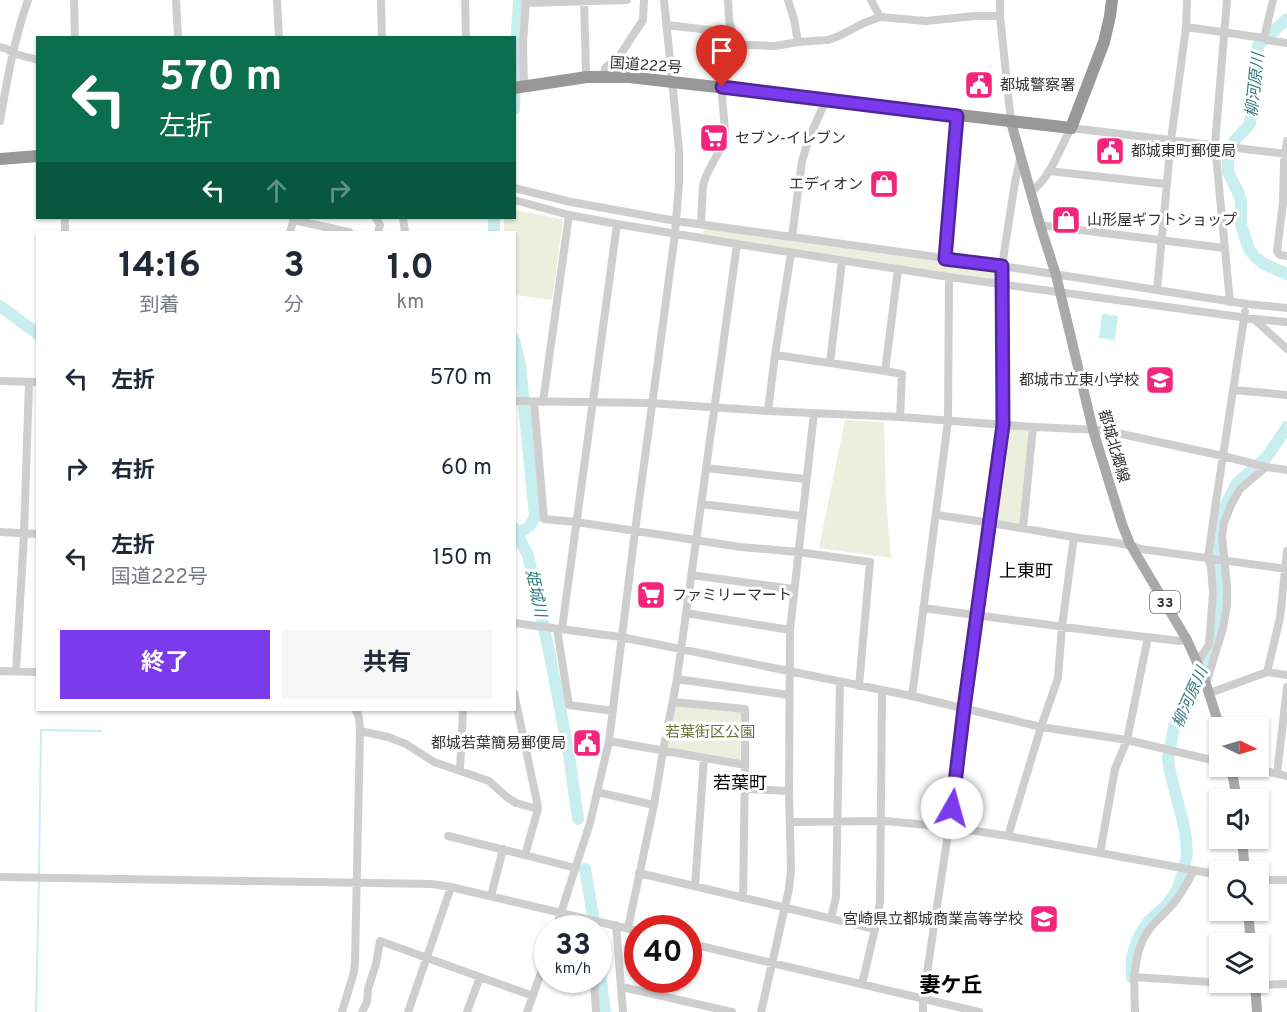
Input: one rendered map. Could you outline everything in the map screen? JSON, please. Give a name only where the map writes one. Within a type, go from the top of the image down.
[{"type":"highway","points":[[1071,128],[1104,42],[1112,0]]},
{"type":"highway","name":"国道222号","points":[[519,87],[604,76],[672,81],[1071,128]]},
{"type":"highway","points":[[0,159],[36,156]]},
{"type":"main road","name":"都城北郷線","points":[[1011,122],[1056,274],[1093,430],[1109,485],[1130,544],[1187,640],[1207,685],[1217,717]]},
{"type":"main road","points":[[1256,993],[1257,1012]]},
{"type":"street","points":[[0,116],[12,53],[28,0]]},
{"type":"street","points":[[74,0],[75,36]]},
{"type":"street","points":[[176,0],[177,36]]},
{"type":"street","points":[[277,0],[279,36]]},
{"type":"street","points":[[381,0],[382,36]]},
{"type":"street","points":[[465,0],[466,36]]},
{"type":"street","points":[[519,87],[526,2],[627,0]]},
{"type":"street","points":[[604,76],[605,68],[620,55],[643,20],[644,0]]},
{"type":"street","points":[[561,913],[590,823],[609,741],[651,403],[675,234],[680,183],[679,150],[664,0]]},
{"type":"street","points":[[728,0],[729,20],[736,45]]},
{"type":"street","points":[[788,0],[798,42]]},
{"type":"street","points":[[871,0],[880,17]]},
{"type":"street","points":[[1000,0],[1011,122]]},
{"type":"street","points":[[1157,290],[1166,184],[1186,27],[1187,0]]},
{"type":"street","points":[[1227,0],[1219,146],[1224,248],[1230,302]]},
{"type":"street","points":[[1265,39],[1273,0]]},
{"type":"street","points":[[584,1],[587,77]]},
{"type":"street","points":[[723,44],[775,46],[828,40],[880,17],[926,21],[1000,16]]},
{"type":"street","points":[[666,25],[710,30],[716,34],[725,49],[722,87],[725,129],[720,149],[703,185],[700,224]]},
{"type":"street","points":[[1186,27],[1287,43]]},
{"type":"street","points":[[0,47],[36,59]]},
{"type":"street","points":[[792,237],[802,161],[809,138],[826,100]]},
{"type":"street","points":[[945,259],[957,116]]},
{"type":"street","points":[[1032,191],[1040,185],[1049,171],[1071,128],[1286,154]]},
{"type":"street","points":[[1287,141],[1285,202],[1277,251],[1280,255],[1287,256]]},
{"type":"street","points":[[923,1012],[1003,425],[1002,266],[1021,157]]},
{"type":"street","points":[[1049,171],[1166,184]]},
{"type":"street","points":[[516,188],[571,202],[676,221],[1002,266],[1230,302],[1287,308]]},
{"type":"street","points":[[516,201],[617,224],[898,270],[1255,319],[1287,321]]},
{"type":"street","points":[[569,214],[535,402],[544,519],[741,547],[870,562],[859,686]]},
{"type":"street","points":[[293,219],[345,231]]},
{"type":"street","points":[[613,711],[569,705],[560,629],[617,224]]},
{"type":"street","points":[[1040,225],[1224,248]]},
{"type":"street","points":[[631,915],[677,679],[736,244]]},
{"type":"street","points":[[768,411],[791,253]]},
{"type":"street","points":[[830,363],[842,261]]},
{"type":"street","points":[[885,371],[898,270]]},
{"type":"street","points":[[912,696],[948,421],[948,277]]},
{"type":"street","points":[[1198,664],[1209,645],[1213,593],[1211,558],[1223,456],[1246,304]]},
{"type":"street","points":[[1255,319],[1287,349]]},
{"type":"street","points":[[775,355],[902,374],[900,417]]},
{"type":"street","points":[[0,381],[33,382],[16,672]]},
{"type":"street","points":[[1234,390],[1287,395]]},
{"type":"street","points":[[516,401],[651,403],[1103,430],[1287,470]]},
{"type":"street","points":[[760,1012],[789,889],[791,869],[790,630],[814,413]]},
{"type":"street","points":[[1023,528],[1033,426]]},
{"type":"street","points":[[1266,467],[1240,489],[1224,523],[1222,536],[1227,605],[1207,685],[1267,672],[1287,675]]},
{"type":"street","points":[[706,468],[806,479]]},
{"type":"street","points":[[701,504],[802,516]]},
{"type":"street","points":[[936,514],[1130,544],[1141,549],[1286,569]]},
{"type":"street","points":[[0,532],[36,534]]},
{"type":"street","points":[[1008,837],[1058,678],[1062,626],[1074,537]]},
{"type":"street","points":[[1267,672],[1282,631],[1287,551]]},
{"type":"street","points":[[691,575],[793,590]]},
{"type":"street","points":[[923,608],[1187,640]]},
{"type":"street","points":[[686,613],[790,630]]},
{"type":"street","points":[[516,623],[621,637],[912,696],[1041,727],[1128,740],[1209,759]]},
{"type":"street","points":[[1100,853],[1115,769],[1128,740],[1148,637]]},
{"type":"street","points":[[0,671],[36,672]]},
{"type":"street","points":[[677,679],[789,694]]},
{"type":"street","points":[[831,918],[836,897],[840,682]]},
{"type":"street","points":[[1277,774],[1287,687]]},
{"type":"street","points":[[862,984],[880,902],[882,691]]},
{"type":"street","points":[[516,700],[538,809],[525,855]]},
{"type":"street","points":[[673,702],[745,709],[743,898]]},
{"type":"street","points":[[342,1012],[355,962],[360,731],[356,711]]},
{"type":"street","points":[[460,770],[463,711]]},
{"type":"street","points":[[360,731],[388,737],[406,744],[434,762],[489,781],[516,803],[538,809]]},
{"type":"street","points":[[462,739],[525,741]]},
{"type":"street","points":[[609,741],[745,765]]},
{"type":"street","points":[[695,886],[704,758]]},
{"type":"street","points":[[1269,772],[1287,776]]},
{"type":"street","points":[[745,789],[789,791]]},
{"type":"street","points":[[597,792],[654,805]]},
{"type":"street","points":[[790,822],[881,822],[950,827],[1209,873]]},
{"type":"street","points":[[448,836],[575,868]]},
{"type":"street","points":[[491,896],[503,849]]},
{"type":"street","points":[[1135,1012],[1134,977],[1138,951],[1151,925],[1173,904],[1185,887],[1188,869]]},
{"type":"street","points":[[639,873],[875,928]]},
{"type":"street","points":[[0,877],[432,884],[567,915]]},
{"type":"street","points":[[1269,880],[1287,880]]},
{"type":"street","points":[[408,1012],[451,887]]},
{"type":"street","points":[[612,925],[624,927]]},
{"type":"street","points":[[615,925],[623,1012]]},
{"type":"street","points":[[362,1012],[367,1002],[368,988],[376,964],[380,941],[532,996]]},
{"type":"street","points":[[702,946],[979,1012]]},
{"type":"street","points":[[467,1012],[480,977]]},
{"type":"street","points":[[1134,977],[1209,981]]},
{"type":"street","points":[[1269,984],[1287,984]]},
{"type":"street","points":[[622,987],[732,1012]]},
{"type":"street","points":[[527,1012],[534,991]]},
{"type":"street","points":[[595,993],[597,1012]]},
{"type":"green space","points":[[516,210],[563,219],[552,300],[516,295],[516,231],[504,231],[504,219],[516,219]]},
{"type":"green space","points":[[704,228],[996,270],[995,280],[703,235]]},
{"type":"green space","points":[[845,420],[884,422],[886,497],[891,558],[819,548]]},
{"type":"green space","points":[[1007,429],[1029,429],[1019,524],[995,519]]},
{"type":"green space","name":"若葉街区公園","points":[[676,705],[741,711],[740,761],[668,748]]},
{"type":"water","points":[[1102,314],[1118,316],[1115,340],[1099,338]]},
{"type":"waterway","name":"姫城川","points":[[516,58],[519,0]]},
{"type":"waterway","name":"柳河原川","points":[[1287,19],[1258,45],[1250,124],[1235,140],[1228,159],[1228,172],[1239,194],[1241,225],[1249,249],[1264,264],[1287,274]]},
{"type":"waterway","name":"姫城川","points":[[494,219],[494,231]]},
{"type":"waterway","points":[[0,306],[36,333]]},
{"type":"waterway","name":"姫城川","points":[[516,348],[520,364],[535,517],[529,527],[517,533]]},
{"type":"waterway","name":"柳河原川","points":[[1132,978],[1132,957],[1138,938],[1148,922],[1168,904],[1177,890],[1184,870],[1187,854],[1186,838],[1168,759],[1174,727],[1211,657],[1217,635],[1223,594],[1217,536],[1221,514],[1237,483],[1266,458],[1287,427]]},
{"type":"waterway","name":"姫城川","points":[[516,532],[528,555],[550,656],[569,755],[578,819]]},
{"type":"waterway","points":[[39,874],[41,730],[101,731]]},
{"type":"waterway","name":"姫城川","points":[[585,869],[593,915]]},
{"type":"waterway","points":[[36,1012],[39,880]]},
{"type":"waterway","name":"姫城川","points":[[603,993],[605,1012]]},
{"type":"place","name":"都城警察署","points":[[979,85]]},
{"type":"place","name":"セブン-イレブン","points":[[714,138]]},
{"type":"place","name":"都城東町郵便局","points":[[1110,151]]},
{"type":"place","name":"エディオン","points":[[884,184]]},
{"type":"place","name":"山形屋ギフトショップ","points":[[1066,220]]},
{"type":"place","name":"都城市立東小学校","points":[[1160,380]]},
{"type":"place","name":"ファミリーマート","points":[[651,595]]},
{"type":"place","name":"都城若葉簡易郵便局","points":[[587,743]]},
{"type":"place","name":"宮崎県立都城商業高等学校","points":[[1044,919]]},
{"type":"district","name":"上東町","points":[[1026,571]]},
{"type":"district","name":"若葉町","points":[[740,783]]},
{"type":"district","name":"妻ケ丘","points":[[951,985]]},
{"type":"route","points":[[722,87],[957,116],[945,259],[1002,266],[1003,425],[952,808]]}]
